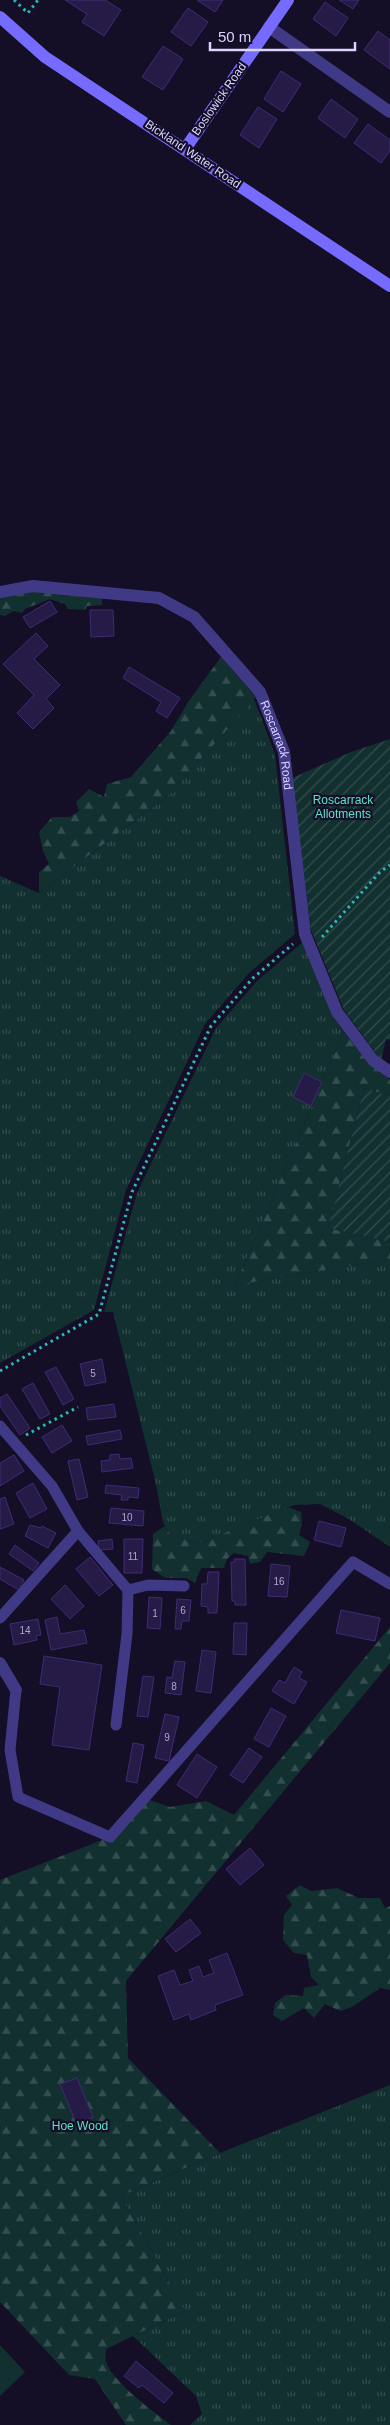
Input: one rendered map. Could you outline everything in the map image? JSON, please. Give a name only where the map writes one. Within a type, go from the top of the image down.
[{"type":"street","name":"Boslowick Road","points":[[185,149],[288,0]]},
{"type":"street","name":"Bickland Water Road","points":[[0,16],[44,57],[390,286]]},
{"type":"street","points":[[270,27],[390,112]]},
{"type":"street","name":"Roscarrack Road","points":[[0,592],[33,586],[159,598],[194,617],[260,692],[284,752],[305,934],[337,1012],[373,1060],[390,1072]]},
{"type":"street","points":[[0,1662],[16,1690]]},
{"type":"lane","points":[[0,1426],[52,1486],[78,1530],[128,1590],[127,1634],[116,1724]]},
{"type":"lane","points":[[0,1618],[78,1530]]},
{"type":"lane","points":[[16,1690],[10,1750],[18,1797],[110,1837],[353,1562],[390,1584]]},
{"type":"lane","points":[[128,1590],[148,1585],[184,1586]]},
{"type":"path","points":[[14,0],[28,13],[38,0]]},
{"type":"path","points":[[311,950],[380,872],[390,865]]},
{"type":"path","points":[[0,1371],[99,1314],[132,1192],[211,1026],[252,978],[305,934]]},
{"type":"path","points":[[12,1441],[42,1428],[78,1407]]},
{"type":"green space","points":[[33,591],[102,597],[102,605],[87,606],[85,610],[68,609],[65,604],[50,599],[25,609],[22,613],[13,611],[5,616],[0,615],[0,597]]},
{"type":"green space","points":[[221,657],[256,697],[170,794],[39,893],[39,872],[49,864],[43,851],[39,832],[52,817],[70,817],[79,811],[76,802],[89,789],[104,797],[107,784],[131,777],[171,731],[188,702]]},
{"type":"green space","points":[[254,699],[275,754],[295,934],[249,973],[205,1024],[126,1190],[94,1310],[0,1363],[0,876],[39,893],[170,794]]},
{"type":"green space","name":"Roscarrack Allotments","points":[[390,739],[390,1040],[386,1039],[381,1060],[344,1010],[311,930],[292,778],[351,752]]},
{"type":"green space","points":[[303,942],[332,1015],[344,1032],[235,1285],[390,1259],[390,1547],[349,1519],[320,1504],[294,1505],[200,1543],[171,1536],[163,1522],[155,1480],[113,1312],[104,1312],[137,1193],[216,1028],[257,981]]},
{"type":"green space","points":[[344,1032],[369,1064],[390,1080],[390,1096],[364,1088],[328,1228],[390,1242],[390,1259],[235,1285]]},
{"type":"green space","points":[[364,1088],[390,1096],[390,1242],[328,1228]]},
{"type":"green space","points":[[288,1507],[301,1512],[302,1524],[299,1535],[310,1542],[304,1556],[267,1552],[260,1562],[250,1564],[248,1556],[234,1553],[227,1559],[224,1568],[201,1568],[195,1583],[186,1578],[165,1578],[152,1569],[153,1534],[165,1526],[171,1536],[200,1543]]},
{"type":"green space","name":"Hoe Wood","points":[[390,1627],[390,1663],[126,1981],[128,2058],[220,2153],[121,2196],[185,2311],[106,2349],[106,2361],[109,2369],[134,2396],[171,2425],[126,2425],[95,2379],[69,2375],[0,2302],[0,1880],[110,1837],[144,1798],[170,1807],[206,1801],[234,1815]]},
{"type":"green space","points":[[300,1885],[311,1891],[337,1888],[359,1898],[380,1898],[385,1908],[390,1906],[390,1990],[380,1988],[352,2007],[340,2011],[325,2004],[314,2018],[304,2008],[282,2021],[273,2015],[275,2003],[286,1995],[303,1996],[304,1988],[319,1985],[311,1977],[307,1955],[294,1953],[283,1940],[284,1915],[292,1905],[286,1896]]},
{"type":"green space","points":[[390,2085],[390,2425],[190,2425],[202,2414],[196,2396],[133,2336],[185,2311],[121,2196],[220,2153]]},
{"type":"green space","points":[[0,2345],[25,2372],[0,2396]]},
{"type":"building","points":[[65,0],[105,0],[121,10],[104,36],[82,22],[87,14]]},
{"type":"building","points":[[197,0],[223,0],[215,12]]},
{"type":"building","points":[[339,0],[359,0],[353,9]]},
{"type":"building","points":[[325,2],[348,18],[336,36],[313,19]]},
{"type":"building","points":[[188,8],[208,22],[191,46],[171,32]]},
{"type":"building","points":[[378,31],[390,40],[390,69],[364,50]]},
{"type":"building","points":[[163,46],[183,59],[163,90],[142,77]]},
{"type":"building","points":[[281,71],[301,84],[283,112],[264,99]]},
{"type":"building","points":[[331,99],[358,119],[345,138],[318,118]]},
{"type":"building","points":[[258,107],[277,119],[259,148],[240,135]]},
{"type":"building","points":[[368,124],[390,140],[390,151],[381,163],[354,143]]},
{"type":"building","points":[[50,601],[57,612],[30,628],[23,617]]},
{"type":"building","points":[[90,610],[113,610],[114,636],[91,637]]},
{"type":"building","points":[[36,633],[48,646],[34,659],[60,685],[46,699],[54,708],[33,729],[17,713],[34,695],[3,664]]},
{"type":"building","points":[[129,667],[180,698],[167,718],[156,711],[161,702],[123,678]]},
{"type":"building","points":[[304,1073],[322,1082],[311,1106],[293,1097]]},
{"type":"building","points":[[102,1359],[106,1382],[85,1386],[80,1364]]},
{"type":"building","points":[[56,1367],[74,1399],[63,1405],[45,1372]]},
{"type":"building","points":[[33,1383],[50,1414],[40,1419],[22,1389]]},
{"type":"building","points":[[7,1394],[30,1428],[20,1435],[0,1406],[0,1398]]},
{"type":"building","points":[[114,1404],[116,1417],[88,1420],[86,1408]]},
{"type":"building","points":[[62,1425],[72,1441],[52,1453],[42,1437]]},
{"type":"building","points":[[120,1430],[122,1439],[88,1445],[86,1436]]},
{"type":"building","points":[[119,1454],[120,1459],[131,1458],[133,1468],[102,1472],[101,1461],[110,1460],[110,1455]]},
{"type":"building","points":[[14,1455],[24,1471],[0,1486],[0,1463]]},
{"type":"building","points":[[79,1459],[88,1497],[77,1500],[68,1461]]},
{"type":"building","points":[[33,1483],[47,1509],[30,1518],[16,1493]]},
{"type":"building","points":[[106,1485],[139,1488],[138,1498],[128,1497],[128,1500],[121,1500],[122,1495],[105,1493]]},
{"type":"building","points":[[5,1497],[14,1524],[0,1529],[0,1499]]},
{"type":"building","points":[[111,1508],[144,1511],[143,1526],[109,1523]]},
{"type":"building","points":[[319,1521],[346,1528],[341,1547],[314,1540]]},
{"type":"building","points":[[30,1525],[41,1528],[42,1526],[56,1533],[48,1548],[25,1536]]},
{"type":"building","points":[[112,1539],[113,1549],[99,1550],[98,1541]]},
{"type":"building","points":[[124,1539],[143,1539],[142,1573],[124,1573]]},
{"type":"building","points":[[15,1545],[39,1563],[33,1571],[9,1554]]},
{"type":"building","points":[[90,1557],[113,1585],[99,1596],[76,1569]]},
{"type":"building","points":[[234,1559],[245,1559],[246,1605],[235,1605],[235,1601],[232,1601],[231,1562],[235,1562]]},
{"type":"building","points":[[271,1564],[290,1566],[287,1597],[268,1596]]},
{"type":"building","points":[[0,1567],[24,1580],[19,1590],[0,1579]]},
{"type":"building","points":[[208,1572],[219,1572],[217,1613],[208,1613],[208,1607],[201,1606],[202,1584],[207,1584]]},
{"type":"building","points":[[65,1585],[84,1606],[70,1619],[51,1599]]},
{"type":"building","points":[[149,1597],[162,1598],[160,1629],[147,1628]]},
{"type":"building","points":[[177,1599],[191,1600],[189,1621],[182,1621],[181,1629],[175,1629]]},
{"type":"building","points":[[341,1610],[380,1618],[375,1641],[336,1633]]},
{"type":"building","points":[[57,1617],[60,1634],[84,1630],[87,1643],[51,1650],[45,1620]]},
{"type":"building","points":[[38,1619],[41,1635],[36,1636],[37,1640],[14,1645],[10,1624]]},
{"type":"building","points":[[234,1623],[247,1623],[246,1655],[233,1654]]},
{"type":"building","points":[[202,1650],[216,1652],[211,1693],[196,1691]]},
{"type":"building","points":[[44,1656],[102,1665],[89,1750],[52,1745],[60,1687],[40,1684]]},
{"type":"building","points":[[175,1661],[185,1662],[181,1695],[165,1693],[167,1677],[172,1678]]},
{"type":"building","points":[[294,1667],[302,1672],[299,1678],[307,1682],[294,1704],[272,1691],[279,1680],[285,1683]]},
{"type":"building","points":[[143,1676],[154,1677],[148,1717],[137,1716]]},
{"type":"building","points":[[271,1708],[286,1716],[269,1747],[254,1739]]},
{"type":"building","points":[[165,1714],[179,1717],[169,1761],[155,1758]]},
{"type":"building","points":[[133,1743],[144,1745],[137,1783],[126,1781]]},
{"type":"building","points":[[249,1748],[262,1757],[243,1783],[230,1775]]},
{"type":"building","points":[[197,1754],[217,1767],[197,1798],[177,1785]]},
{"type":"building","points":[[250,1848],[264,1865],[240,1885],[226,1869]]},
{"type":"building","points":[[190,1919],[201,1933],[176,1952],[165,1939]]},
{"type":"building","points":[[227,1953],[243,1995],[215,2005],[216,2010],[191,2020],[189,2014],[174,2020],[158,1976],[174,1970],[180,1985],[193,1981],[189,1970],[199,1966],[203,1977],[214,1973],[209,1960]]},
{"type":"building","points":[[77,2078],[93,2117],[76,2123],[60,2084]]},
{"type":"building","points":[[136,2361],[173,2393],[164,2403],[142,2385],[139,2388],[124,2376]]}]
